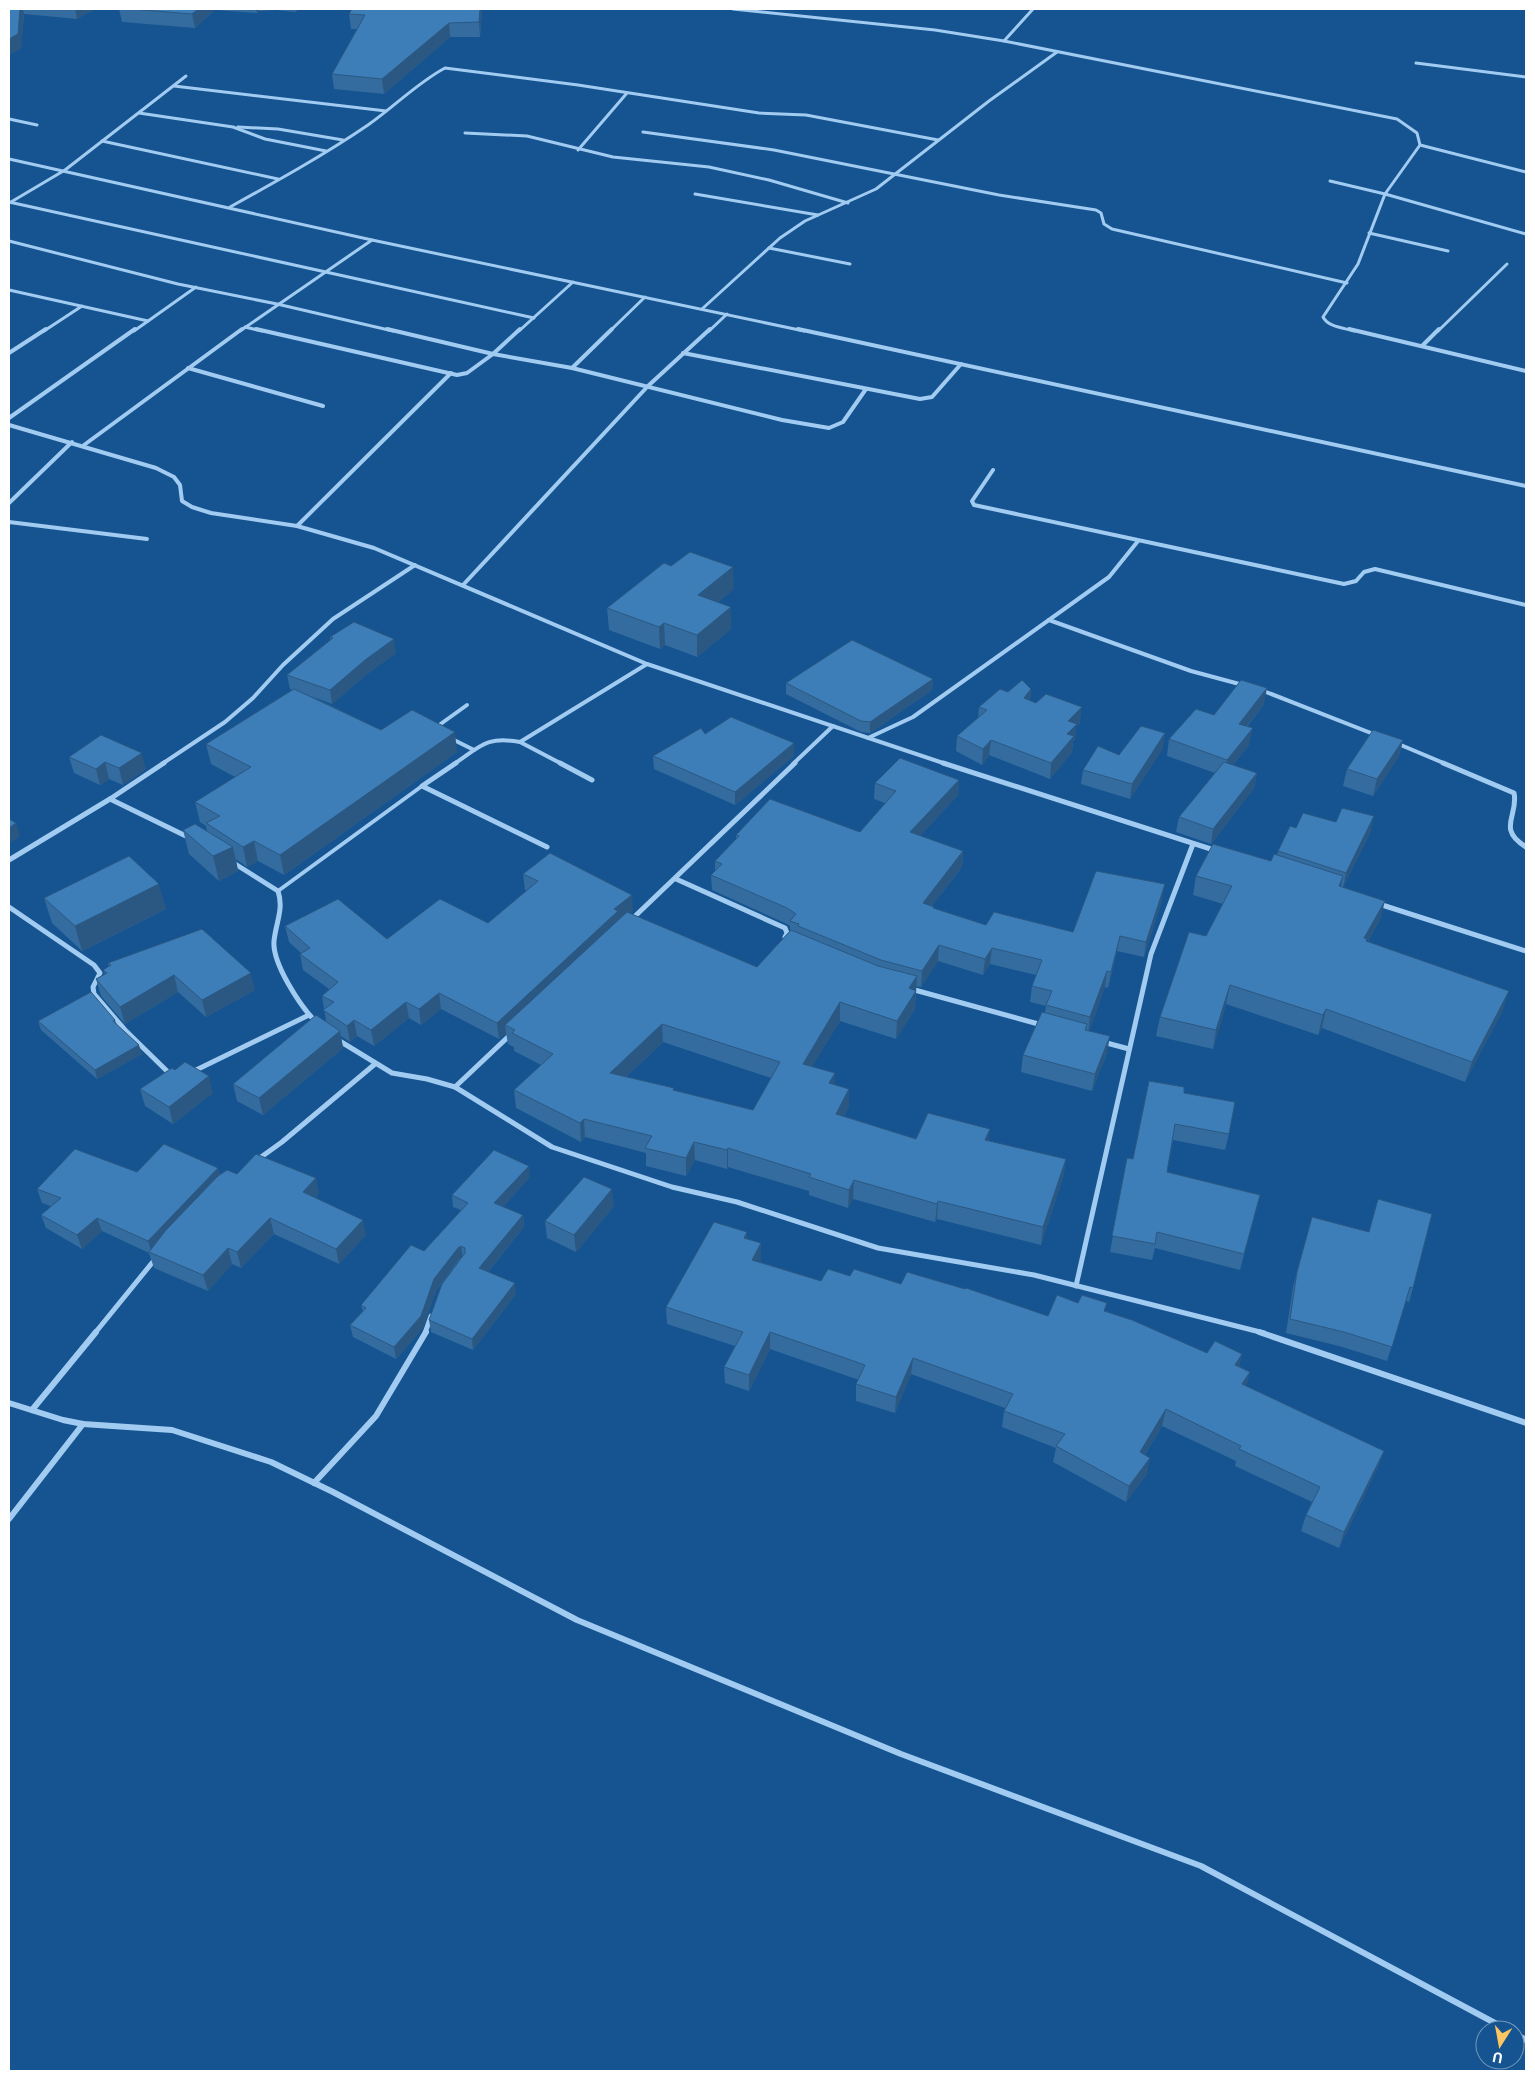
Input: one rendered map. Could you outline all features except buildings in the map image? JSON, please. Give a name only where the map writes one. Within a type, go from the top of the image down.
[{"type":"street","points":[[733,9],[936,30],[1004,41],[1397,119],[1417,132],[1420,145],[1385,194],[1358,264],[1323,316],[1325,321],[1334,326],[1526,371]]},
{"type":"street","points":[[1004,41],[1033,9]]},
{"type":"street","points":[[702,309],[780,238],[805,221],[876,189],[938,140],[1057,52]]},
{"type":"street","points":[[1416,63],[1526,77]]},
{"type":"street","points":[[230,208],[344,140],[386,111],[432,75],[445,68],[759,113],[806,115],[938,140]]},
{"type":"street","points":[[9,202],[64,170],[186,76]]},
{"type":"street","points":[[174,86],[386,111]]},
{"type":"street","points":[[578,150],[627,93]]},
{"type":"street","points":[[139,113],[233,127],[278,128],[344,140]]},
{"type":"street","points":[[9,119],[37,125]]},
{"type":"street","points":[[233,127],[265,139],[326,151]]},
{"type":"street","points":[[643,132],[774,150],[999,195],[1096,210],[1101,213],[1104,224],[1112,229],[1347,283]]},
{"type":"street","points":[[465,133],[508,134],[546,139],[578,150],[604,156],[687,164],[729,171],[775,181],[848,203]]},
{"type":"street","points":[[102,141],[278,180]]},
{"type":"street","points":[[1420,145],[1526,172]]},
{"type":"street","points":[[9,159],[372,240],[727,314],[1526,486]]},
{"type":"street","points":[[1330,181],[1385,194],[1526,234]]},
{"type":"street","points":[[695,194],[820,215]]},
{"type":"street","points":[[9,202],[534,318]]},
{"type":"street","points":[[1369,233],[1448,251]]},
{"type":"street","points":[[84,445],[276,304],[372,240]]},
{"type":"street","points":[[9,241],[196,288],[276,304],[493,354],[572,368],[782,420],[829,428],[836,426],[843,422],[866,389]]},
{"type":"street","points":[[769,248],[850,264]]},
{"type":"street","points":[[1422,346],[1507,264]]},
{"type":"street","points":[[245,327],[460,375],[467,373],[493,354],[573,282]]},
{"type":"street","points":[[9,418],[196,288]]},
{"type":"street","points":[[9,290],[148,321]]},
{"type":"street","points":[[572,368],[645,297]]},
{"type":"street","points":[[9,353],[82,306]]},
{"type":"street","points":[[463,585],[648,386],[727,314]]},
{"type":"street","points":[[683,354],[927,399],[932,397],[960,364]]},
{"type":"street","points":[[188,368],[323,406]]},
{"type":"street","points":[[297,526],[451,373]]},
{"type":"street","points":[[9,425],[84,445],[156,468],[174,477],[180,485],[182,501],[192,507],[211,513],[297,526],[374,548],[647,664],[868,739],[1221,853]]},
{"type":"street","points":[[9,503],[72,442]]},
{"type":"street","points":[[993,470],[972,501],[974,505],[1344,584],[1356,581],[1362,573],[1374,569],[1526,604]]},
{"type":"street","points":[[9,522],[147,539]]},
{"type":"street","points":[[868,739],[913,717],[1109,577],[1138,541]]},
{"type":"street","points":[[9,860],[110,799],[225,722],[254,698],[283,665],[333,619],[415,566]]},
{"type":"street","points":[[1049,620],[1191,671],[1260,690],[1320,712],[1506,788],[1514,793],[1516,801],[1509,819],[1512,832],[1517,841],[1526,848]]},
{"type":"street","points":[[520,742],[647,664]]},
{"type":"street","points":[[467,705],[433,730],[474,750]]},
{"type":"street","points":[[628,923],[676,879],[832,726]]},
{"type":"street","points":[[547,847],[422,786],[490,740],[504,739],[520,742],[592,780]]},
{"type":"street","points":[[110,799],[193,839]]},
{"type":"street","points":[[1076,1286],[1151,954],[1193,844]]},
{"type":"street","points":[[224,858],[278,892],[282,914],[274,930],[274,953],[309,1015],[320,1026]]},
{"type":"street","points":[[676,879],[785,928],[787,933],[785,937],[788,942],[798,946]]},
{"type":"street","points":[[1369,901],[1526,952]]},
{"type":"street","points":[[9,907],[94,965],[100,973],[93,987],[94,994],[125,1030],[176,1080]]},
{"type":"street","points":[[908,988],[1052,1028]]},
{"type":"street","points":[[185,1076],[309,1015]]},
{"type":"street","points":[[455,1087],[512,1032]]},
{"type":"street","points":[[334,1037],[392,1073],[427,1079],[455,1087],[552,1147],[672,1187],[737,1202],[878,1248],[1034,1275],[1263,1333],[1526,1424]]},
{"type":"street","points":[[1101,1041],[1130,1049]]},
{"type":"street","points":[[251,1164],[282,1142],[375,1064]]},
{"type":"street","points":[[32,1410],[160,1254]]},
{"type":"street","points":[[314,1482],[376,1416],[424,1338],[434,1308]]},
{"type":"street","points":[[9,1403],[63,1420],[83,1424],[172,1430],[271,1462],[314,1482],[577,1620],[900,1754],[1201,1866],[1489,2020]]},
{"type":"street","points":[[9,1519],[83,1424]]},
{"type":"lane","points":[[278,892],[422,786]]}]
